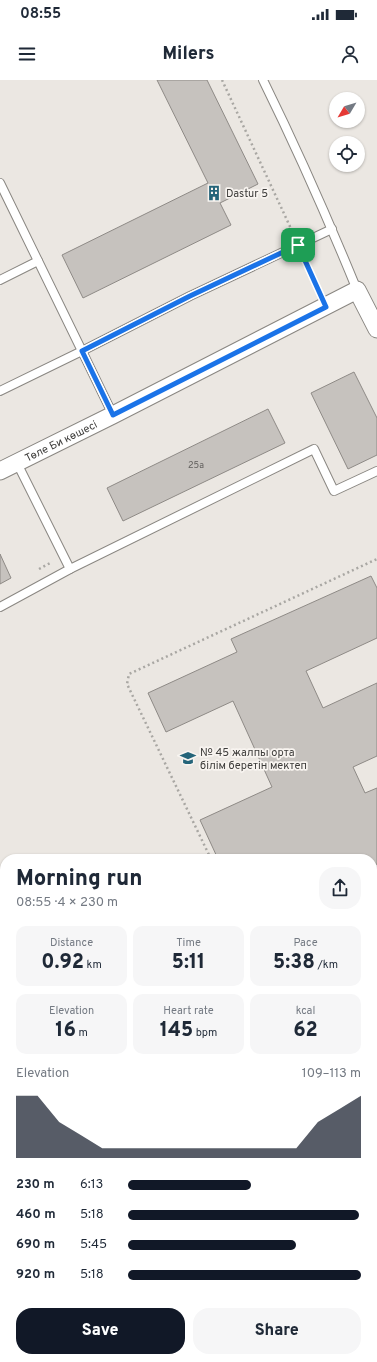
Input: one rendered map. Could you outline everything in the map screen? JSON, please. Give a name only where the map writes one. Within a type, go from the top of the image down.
[{"type":"street","name":"Төле Би көшесі","points":[[0,471],[357,290]]},
{"type":"street","points":[[357,290],[377,328]]},
{"type":"lane","points":[[263,80],[286,126],[332,229],[357,290]]},
{"type":"lane","points":[[0,183],[113,415]]},
{"type":"lane","points":[[0,391],[190,296],[332,229]]},
{"type":"lane","points":[[0,280],[38,261]]},
{"type":"lane","points":[[0,607],[70,569],[314,449],[334,491],[377,471]]},
{"type":"lane","points":[[17,463],[70,569]]},
{"type":"path","points":[[222,80],[326,307]]},
{"type":"path","points":[[209,854],[127,684],[129,674],[377,559]]},
{"type":"building","name":"Dastur 5","points":[[157,80],[207,80],[258,184],[220,203],[231,225],[83,298],[62,255],[208,183]]},
{"type":"building","points":[[354,372],[377,418],[377,455],[348,469],[311,393]]},
{"type":"building","points":[[268,409],[285,443],[123,521],[107,488]]},
{"type":"building","points":[[0,554],[11,578],[0,584]]},
{"type":"building","points":[[371,576],[377,588],[377,638],[306,671],[323,708],[377,683],[377,756],[353,767],[365,793],[377,788],[377,854],[216,854],[200,820],[272,787],[233,701],[166,732],[148,693],[237,652],[231,639]]},
{"type":"place","name":"Dastur 5","points":[[214,193]]},
{"type":"place","name":"№ 45 жалпы орта білім беретін мектеп","points":[[188,758]]},
{"type":"route","points":[[298,245],[326,307],[113,415],[82,351],[190,296],[298,245]]}]
